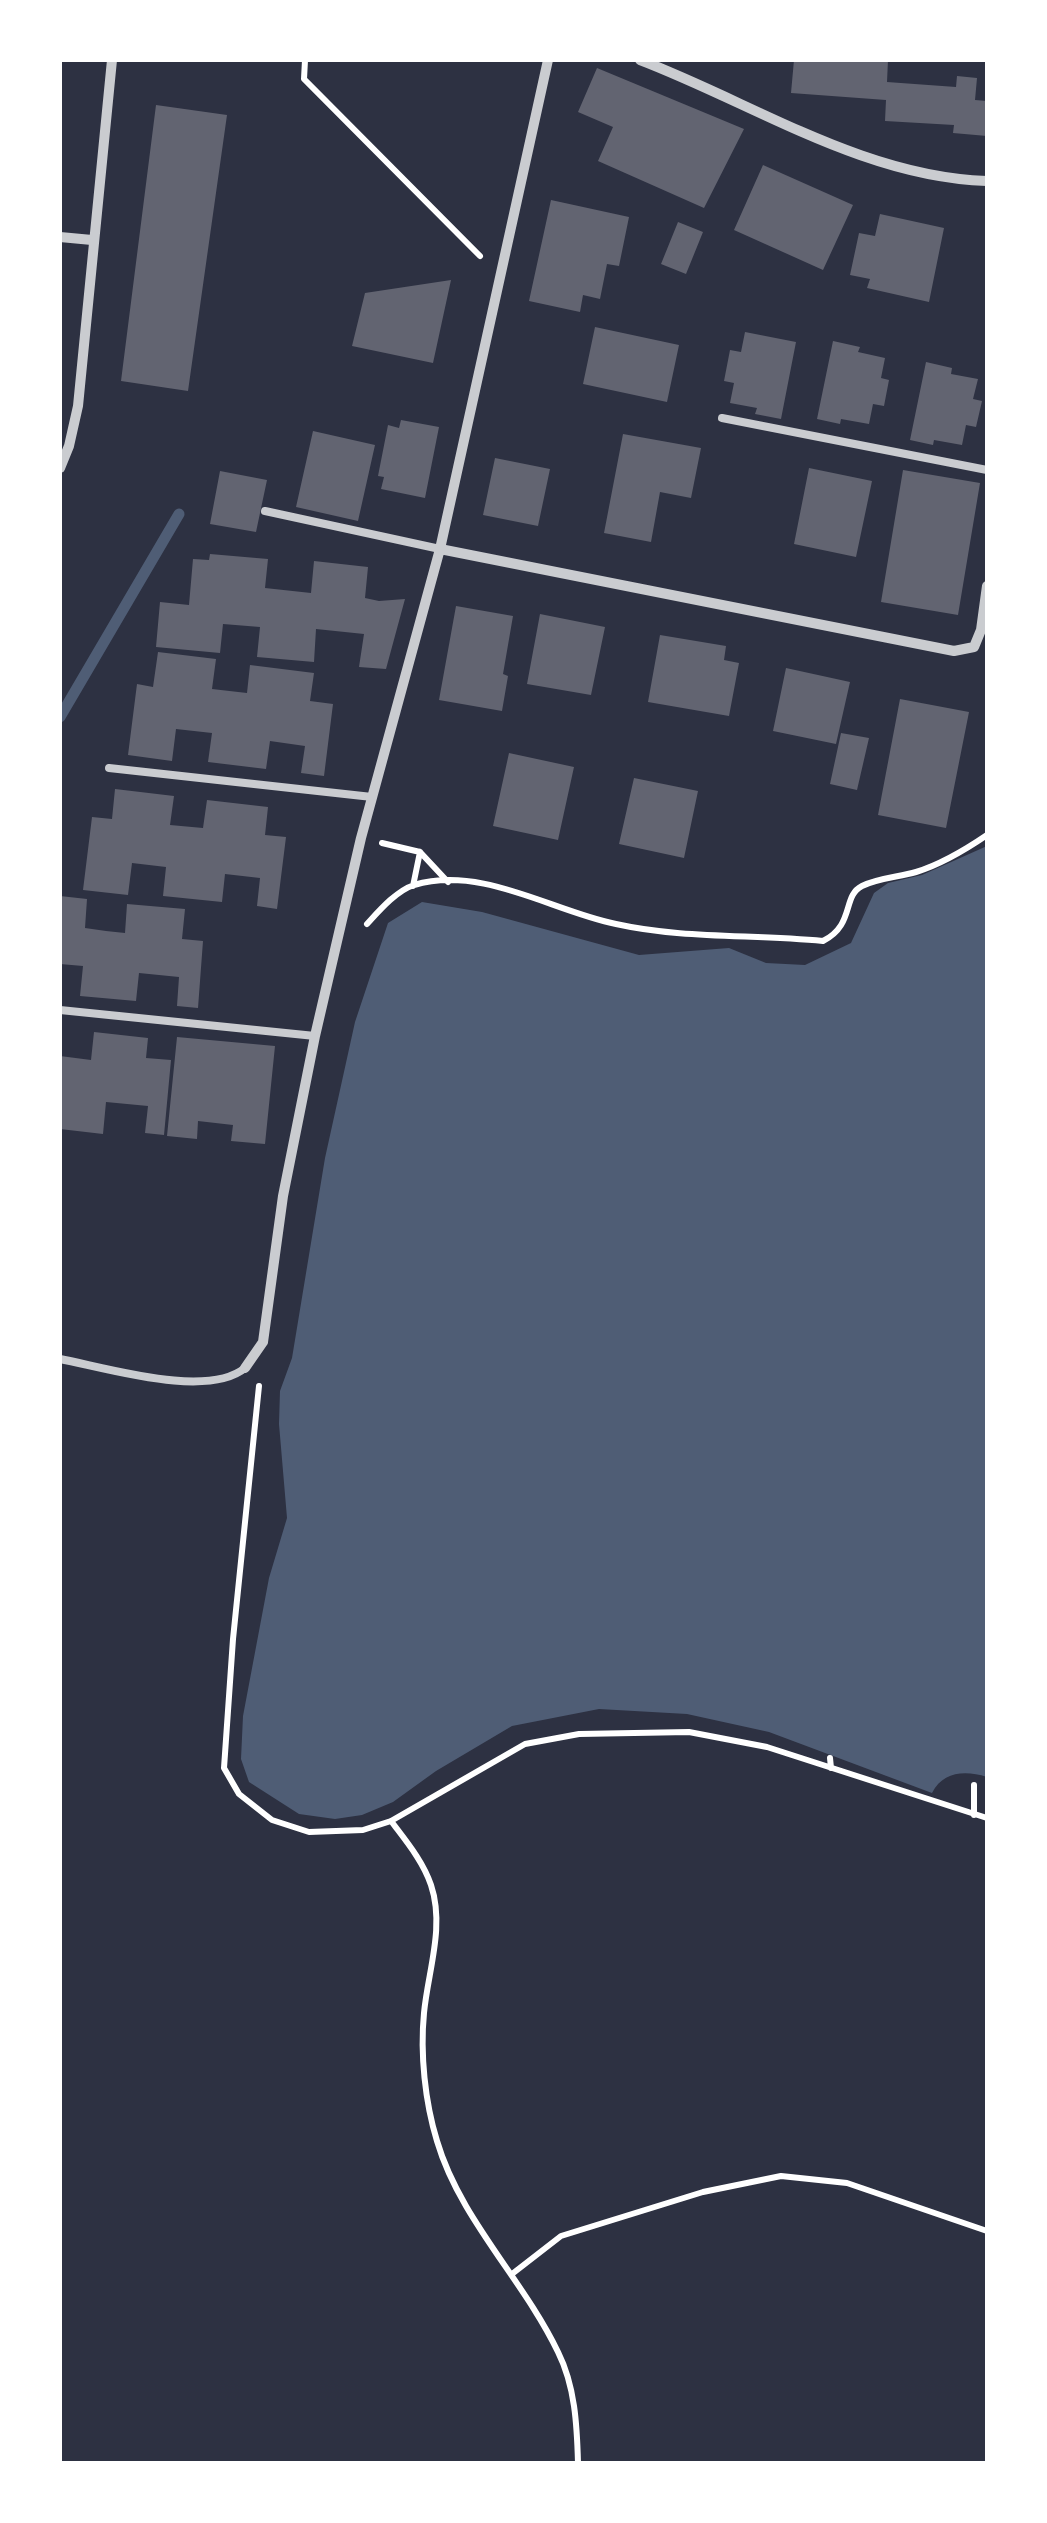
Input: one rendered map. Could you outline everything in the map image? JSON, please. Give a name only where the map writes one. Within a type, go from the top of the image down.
[{"type":"street","points":[[60,468],[78,406],[112,60]]},
{"type":"street","points":[[245,1368],[263,1342],[284,1196],[315,1036],[361,838],[440,549],[548,60]]},
{"type":"street","points":[[640,60],[894,166],[951,180],[987,180]]},
{"type":"street","points":[[60,237],[92,240]]},
{"type":"street","points":[[440,549],[954,652],[974,646],[987,586]]},
{"type":"lane","points":[[722,418],[987,470]]},
{"type":"lane","points":[[265,512],[440,549]]},
{"type":"lane","points":[[109,768],[372,797]]},
{"type":"lane","points":[[60,1010],[315,1036]]},
{"type":"lane","points":[[60,1360],[198,1384],[231,1377],[245,1368]]},
{"type":"path","points":[[306,60],[304,80],[502,278]]},
{"type":"path","points":[[420,852],[413,886],[448,882],[499,886],[615,924],[682,933],[823,941],[835,935],[845,922],[852,896],[860,886],[920,870],[987,836]]},
{"type":"path","points":[[361,838],[420,852],[448,882]]},
{"type":"path","points":[[260,1376],[232,1639],[224,1768],[238,1794],[272,1820],[309,1832],[363,1830],[391,1821],[525,1744],[580,1734],[689,1732],[767,1747],[987,1818]]},
{"type":"path","points":[[830,1758],[830,1768]]},
{"type":"path","points":[[974,1784],[974,1815]]},
{"type":"path","points":[[391,1821],[418,1858],[432,1887],[437,1934],[424,2015],[426,2087],[437,2142],[457,2191],[559,2354],[577,2414],[578,2463]]},
{"type":"path","points":[[512,2274],[561,2236],[703,2192],[781,2176],[847,2183],[987,2231]]},
{"type":"water","points":[[987,846],[987,1777],[955,1774],[932,1793],[769,1732],[687,1714],[599,1709],[512,1726],[393,1802],[362,1815],[335,1819],[299,1814],[249,1782],[241,1759],[243,1716],[269,1578],[287,1518],[280,1391],[292,1358],[325,1158],[355,1022],[388,923],[422,902],[482,912],[639,955],[729,948],[766,963],[805,965],[851,943],[874,893],[888,883],[922,875]]},
{"type":"building","points":[[794,60],[888,60],[887,82],[956,87],[957,76],[977,78],[975,100],[987,101],[987,136],[953,133],[954,125],[885,121],[886,100],[791,93]]},
{"type":"building","points":[[597,68],[744,129],[704,208],[598,161],[613,127],[578,112]]},
{"type":"building","points":[[156,105],[227,115],[188,391],[121,381]]},
{"type":"building","points":[[763,165],[853,205],[823,270],[734,230]]},
{"type":"building","points":[[551,200],[629,217],[619,266],[607,264],[600,299],[583,295],[580,312],[529,301]]},
{"type":"building","points":[[880,214],[944,228],[929,302],[867,288],[870,279],[850,275],[859,233],[875,236]]},
{"type":"building","points":[[678,222],[703,232],[686,274],[661,264]]},
{"type":"building","points":[[451,280],[433,363],[352,346],[365,293]]},
{"type":"building","points":[[595,327],[679,345],[667,402],[583,384]]},
{"type":"building","points":[[745,332],[796,342],[781,419],[755,414],[757,408],[730,403],[734,383],[724,381],[730,350],[741,352]]},
{"type":"building","points":[[833,341],[885,358],[881,378],[889,380],[884,406],[873,404],[869,424],[817,419]]},
{"type":"building","points":[[926,362],[952,368],[951,374],[978,379],[973,399],[982,401],[976,427],[966,425],[962,445],[910,440]]},
{"type":"building","points":[[401,420],[439,427],[425,498],[381,489],[384,477],[378,476],[388,425],[399,428]]},
{"type":"building","points":[[313,431],[375,445],[358,521],[296,507]]},
{"type":"building","points":[[623,434],[701,448],[691,498],[660,492],[651,542],[604,533]]},
{"type":"building","points":[[495,458],[550,469],[538,526],[483,515]]},
{"type":"building","points":[[809,468],[872,481],[856,557],[794,544]]},
{"type":"building","points":[[903,470],[980,483],[958,615],[881,602]]},
{"type":"building","points":[[220,471],[267,480],[256,532],[210,524]]},
{"type":"building","points":[[210,554],[268,559],[265,588],[311,593],[314,561],[368,567],[365,598],[405,599],[386,669],[359,667],[364,634],[316,629],[314,662],[257,657],[260,627],[223,624],[220,653],[156,647],[160,602],[189,605],[193,559],[209,560]]},
{"type":"building","points":[[456,606],[513,616],[503,674],[508,676],[502,711],[439,700]]},
{"type":"building","points":[[540,614],[605,627],[591,695],[527,684]]},
{"type":"building","points":[[660,635],[726,646],[724,660],[739,663],[729,716],[648,702]]},
{"type":"building","points":[[158,652],[216,659],[212,689],[247,693],[250,665],[314,673],[310,701],[333,704],[324,776],[301,773],[305,746],[270,741],[266,769],[208,762],[212,733],[176,729],[172,761],[128,755],[137,684],[153,687]]},
{"type":"building","points":[[786,668],[850,682],[836,744],[773,731]]},
{"type":"building","points":[[900,699],[969,712],[946,828],[878,815]]},
{"type":"building","points":[[841,733],[869,738],[857,790],[830,784]]},
{"type":"building","points":[[509,753],[574,767],[558,840],[493,826]]},
{"type":"building","points":[[634,778],[698,791],[684,858],[619,844]]},
{"type":"building","points":[[115,789],[174,796],[170,825],[203,828],[207,800],[268,807],[265,835],[286,837],[277,909],[257,906],[260,878],[225,874],[222,902],[163,896],[166,867],[132,863],[128,895],[83,890],[92,817],[112,819]]},
{"type":"building","points":[[60,896],[87,899],[85,928],[125,933],[127,904],[185,909],[182,939],[203,941],[198,1008],[177,1006],[179,977],[139,973],[136,1001],[80,996],[83,966],[60,964]]},
{"type":"building","points":[[94,1032],[148,1038],[146,1058],[171,1060],[164,1135],[145,1133],[148,1106],[106,1102],[103,1134],[60,1129],[60,1056],[91,1060]]},
{"type":"building","points":[[177,1037],[275,1046],[265,1144],[231,1141],[233,1125],[198,1121],[197,1139],[167,1136]]},
{"type":"waterway","points":[[60,717],[179,514]]}]
